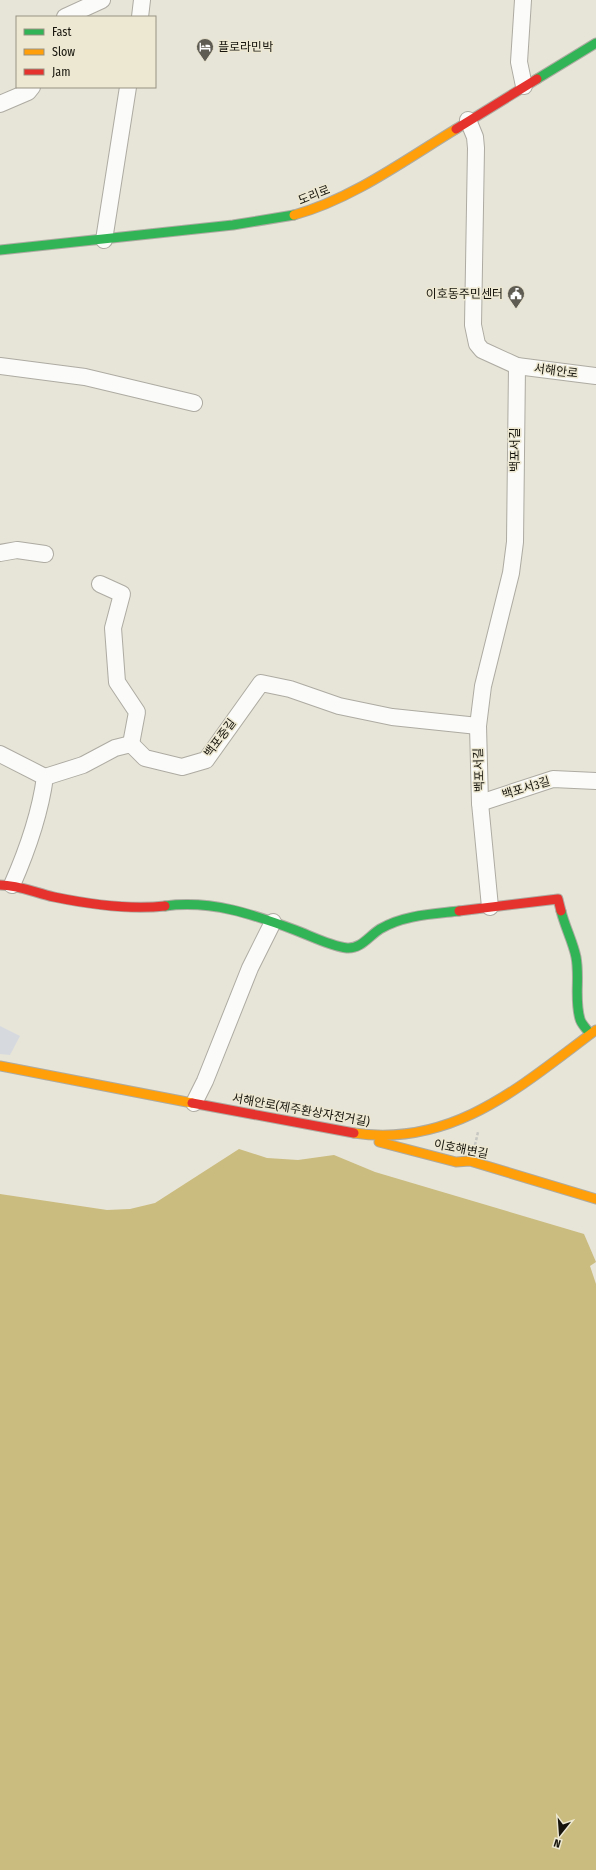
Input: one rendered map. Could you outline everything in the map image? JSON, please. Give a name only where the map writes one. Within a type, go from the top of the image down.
[{"type":"street","points":[[67,16],[102,0]]},
{"type":"street","points":[[140,16],[142,0]]},
{"type":"street","points":[[523,0],[519,62],[524,86]]},
{"type":"street","name":"도리로","points":[[0,250],[104,240],[249,223],[304,212],[336,199],[377,177],[596,43]]},
{"type":"street","points":[[0,104],[28,92],[31,88]]},
{"type":"street","points":[[104,240],[128,88]]},
{"type":"street","points":[[468,120],[475,137],[476,148],[474,335],[477,344],[482,350],[517,366]]},
{"type":"street","points":[[0,366],[85,377],[194,403]]},
{"type":"street","name":"서해안로","points":[[517,366],[596,376]]},
{"type":"street","name":"백포서길","points":[[490,907],[480,803],[478,726],[483,686],[511,573],[515,542],[517,366]]},
{"type":"street","points":[[0,553],[16,550],[45,554]]},
{"type":"street","points":[[0,754],[45,777],[83,765],[115,748],[131,744],[136,712],[117,682],[113,628],[122,594],[100,584]]},
{"type":"street","name":"백포중길","points":[[131,744],[145,758],[182,767],[206,760],[261,683],[290,689],[339,706],[392,717],[478,726]]},
{"type":"street","points":[[45,777],[43,791],[22,861],[6,885],[55,897],[117,906],[145,908],[201,903],[213,904],[274,922],[323,941],[347,948],[359,946],[389,924],[400,920],[424,915],[558,899],[565,928],[576,956],[580,977],[578,1005],[580,1020],[593,1032]]},
{"type":"street","name":"백포서3길","points":[[480,803],[552,779],[596,781]]},
{"type":"street","points":[[194,1103],[205,1081],[250,968],[274,922]]},
{"type":"street","name":"서해안로(제주환상자전거길)","points":[[0,1066],[344,1132],[379,1136],[400,1135],[440,1130],[482,1111],[504,1098],[593,1032]]},
{"type":"street","name":"이호해변길","points":[[344,1132],[456,1162],[470,1161],[596,1199]]},
{"type":"street","points":[[460,1152],[470,1161]]},
{"type":"shaded area","points":[[239,1149],[267,1158],[298,1160],[334,1155],[375,1172],[584,1234],[596,1262],[590,1266],[596,1284],[596,1870],[0,1870],[0,1194],[107,1210],[130,1209],[155,1203]]},
{"type":"building","points":[[0,1026],[20,1036],[10,1055],[0,1054]]},
{"type":"traffic: fast","points":[[537,79],[596,43]]},
{"type":"traffic: fast","points":[[0,250],[233,225],[294,215]]},
{"type":"traffic: fast","points":[[165,906],[199,905],[232,910],[295,930],[327,943],[347,948],[352,948],[361,944],[380,929],[398,921],[429,914],[459,911]]},
{"type":"traffic: fast","points":[[561,911],[576,957],[578,1011],[582,1023],[590,1034]]},
{"type":"traffic: slow","points":[[294,215],[337,199],[378,178],[456,129]]},
{"type":"traffic: slow","points":[[354,1133],[390,1135],[423,1131],[455,1122],[484,1108],[513,1091],[596,1030]]},
{"type":"traffic: slow","points":[[0,1066],[192,1103]]},
{"type":"traffic: slow","points":[[379,1142],[456,1162],[470,1161],[596,1199]]},
{"type":"traffic: jam","points":[[456,129],[537,79]]},
{"type":"traffic: jam","points":[[0,885],[14,886],[54,897],[95,904],[124,907],[165,906]]},
{"type":"traffic: jam","points":[[459,911],[558,899],[561,911]]},
{"type":"traffic: jam","points":[[192,1103],[354,1133]]},
{"type":"place","name":"플로라민박","points":[[205,62]]},
{"type":"place","name":"이호동주민센터","points":[[516,309]]}]
